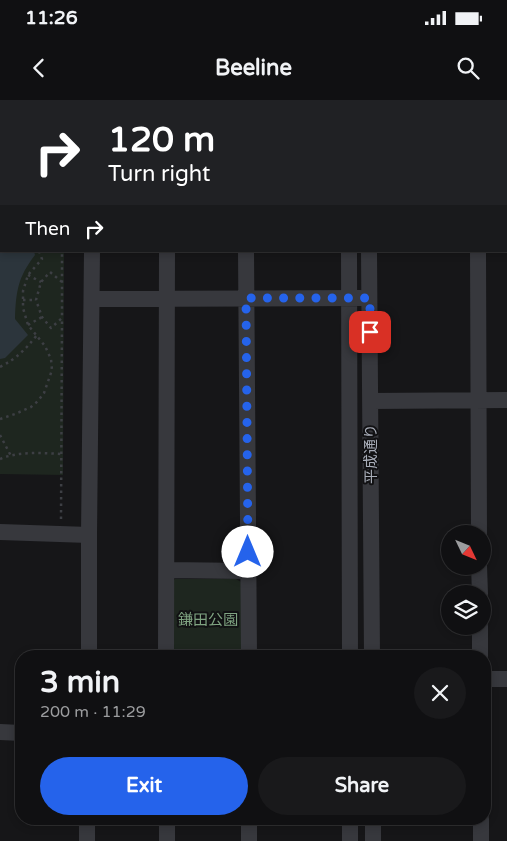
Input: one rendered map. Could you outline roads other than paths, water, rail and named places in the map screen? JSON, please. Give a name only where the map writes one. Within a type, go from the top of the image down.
[{"type":"street","points":[[89,650],[92,252]]},
{"type":"street","points":[[166,650],[167,252]]},
{"type":"street","points":[[246,252],[249,650]]},
{"type":"street","name":"平成通り","points":[[349,252],[350,650]]},
{"type":"street","name":"平成通り","points":[[369,252],[372,650]]},
{"type":"street","points":[[478,252],[479,525]]},
{"type":"street","points":[[92,299],[370,298]]},
{"type":"street","points":[[371,401],[507,400]]},
{"type":"street","points":[[0,532],[89,535]]},
{"type":"street","points":[[167,570],[248,571]]},
{"type":"street","points":[[480,635],[480,650]]},
{"type":"street","points":[[491,679],[507,679]]},
{"type":"street","points":[[0,732],[15,733]]},
{"type":"street","points":[[87,825],[87,841]]},
{"type":"street","points":[[167,825],[167,841]]},
{"type":"street","points":[[249,825],[249,841]]},
{"type":"street","points":[[350,825],[350,841]]},
{"type":"street","points":[[373,825],[373,841]]},
{"type":"street","points":[[481,825],[481,841]]},
{"type":"park label","name":"鎌田公園","points":[[208,620]]}]
